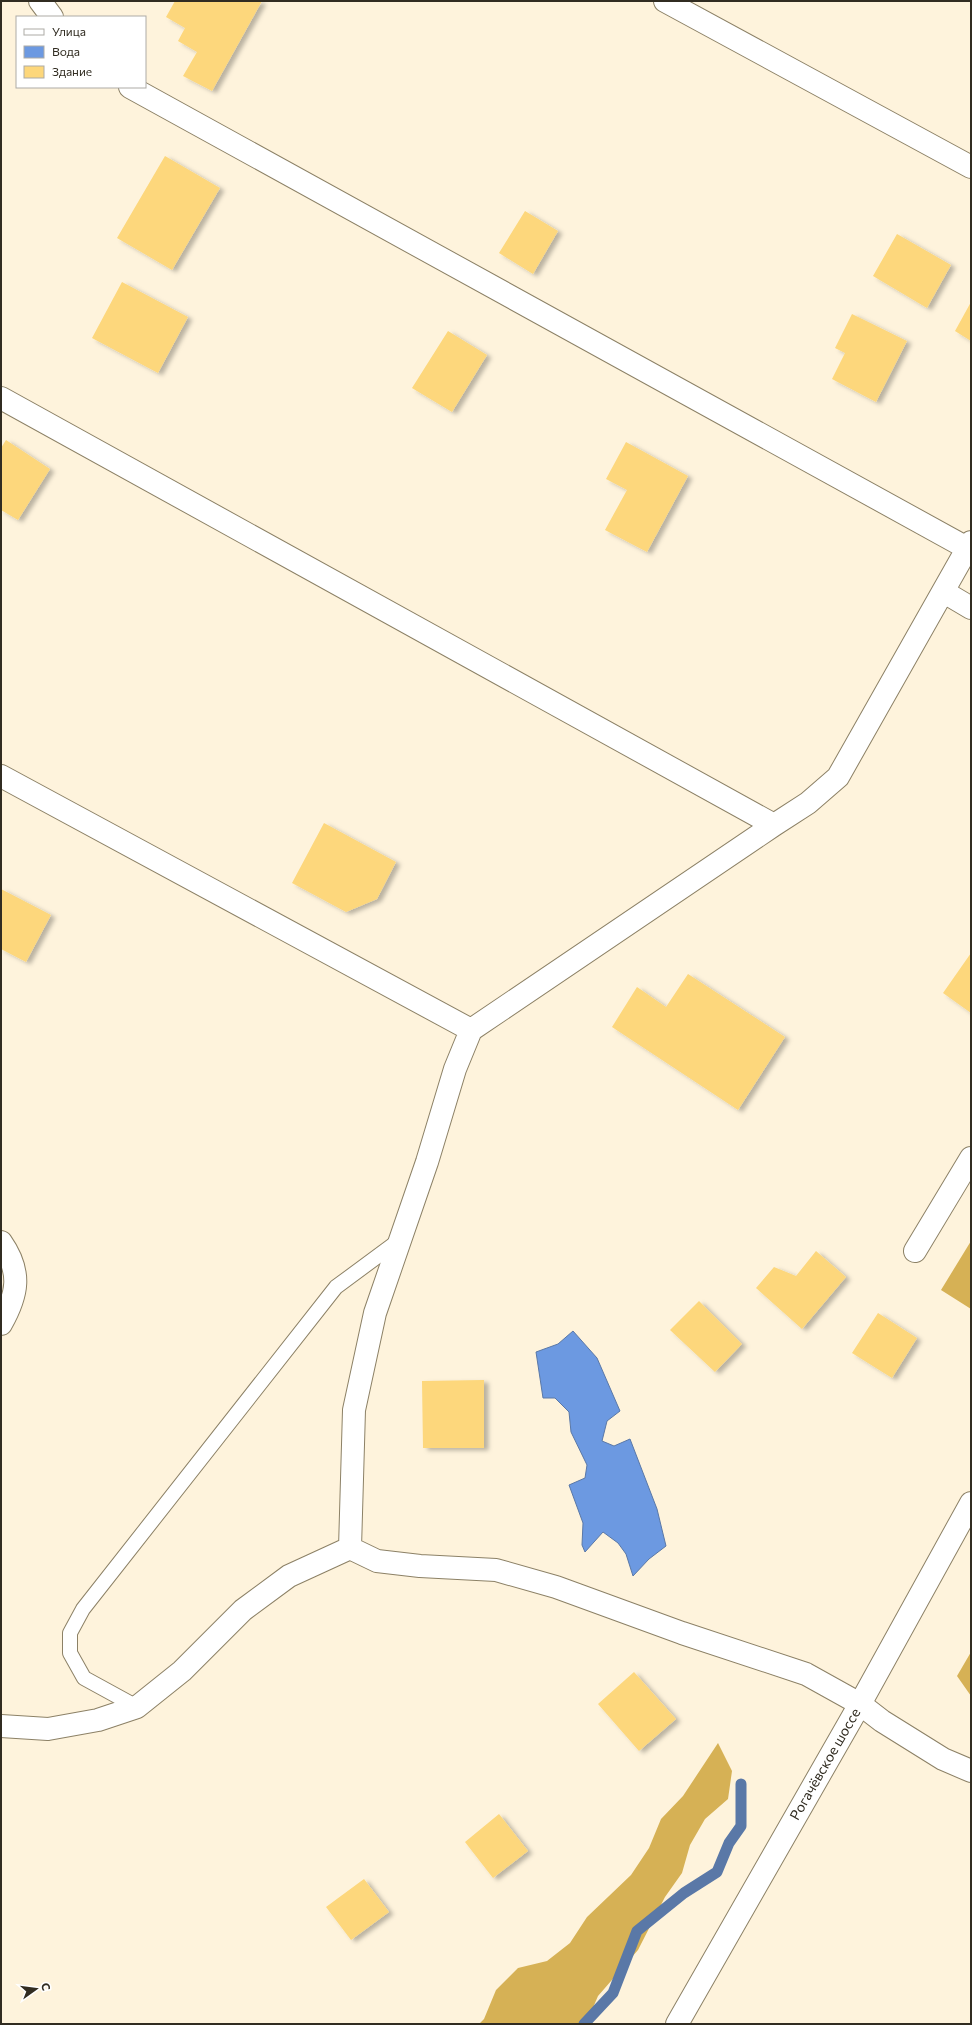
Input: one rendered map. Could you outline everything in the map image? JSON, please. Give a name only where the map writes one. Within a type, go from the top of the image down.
[{"type":"street","points":[[40,1],[51,16]]},
{"type":"street","points":[[665,1],[971,167]]},
{"type":"street","points":[[132,88],[969,545],[944,592],[838,776],[808,803],[774,824],[471,1030],[455,1069],[427,1162],[375,1314],[354,1410],[350,1548]]},
{"type":"street","points":[[1,398],[774,824]]},
{"type":"street","points":[[944,592],[971,608]]},
{"type":"street","points":[[1,776],[471,1030]]},
{"type":"street","points":[[915,1251],[971,1158]]},
{"type":"street","points":[[1,1242],[11,1256],[16,1287],[8,1311],[1,1324]]},
{"type":"street","name":"Рогачёвское шоссе","points":[[677,2024],[860,1704],[971,1503]]},
{"type":"street","points":[[350,1548],[377,1561],[420,1566],[496,1570],[556,1587],[682,1633],[806,1674],[860,1704],[882,1721],[943,1759],[971,1771]]},
{"type":"street","points":[[1,1726],[48,1729],[98,1720],[137,1707],[182,1671],[243,1610],[289,1576],[350,1548]]},
{"type":"lane","points":[[137,1707],[84,1678],[70,1653],[70,1633],[83,1609],[336,1287],[401,1238]]},
{"type":"shaded area","points":[[971,1241],[971,1309],[941,1290]]},
{"type":"shaded area","points":[[971,1652],[971,1696],[957,1676]]},
{"type":"shaded area","points":[[718,1743],[732,1771],[728,1799],[705,1819],[690,1845],[682,1873],[665,1897],[638,1950],[598,1996],[586,2024],[479,2024],[484,2019],[496,1990],[518,1968],[547,1961],[570,1943],[587,1917],[631,1875],[649,1848],[661,1819],[683,1796]]},
{"type":"water","points":[[573,1331],[597,1358],[620,1411],[607,1421],[602,1441],[614,1446],[630,1439],[657,1509],[666,1546],[649,1559],[633,1576],[626,1554],[618,1543],[603,1532],[585,1552],[582,1545],[583,1523],[569,1485],[585,1478],[587,1465],[571,1432],[569,1412],[555,1398],[543,1398],[536,1352],[558,1344]]},
{"type":"building","points":[[175,1],[262,1],[212,91],[183,76],[197,52],[178,41],[185,28],[166,17]]},
{"type":"building","points":[[165,156],[220,188],[172,270],[117,238]]},
{"type":"building","points":[[525,211],[558,231],[533,274],[499,253]]},
{"type":"building","points":[[897,234],[951,265],[927,308],[873,276]]},
{"type":"building","points":[[122,282],[188,317],[158,373],[92,338]]},
{"type":"building","points":[[971,302],[971,341],[955,331]]},
{"type":"building","points":[[852,314],[907,341],[876,402],[832,379],[845,353],[835,348]]},
{"type":"building","points":[[448,331],[487,355],[452,412],[412,388]]},
{"type":"building","points":[[6,440],[50,469],[18,520],[1,510],[1,448]]},
{"type":"building","points":[[626,442],[688,476],[647,552],[605,530],[627,490],[606,479]]},
{"type":"building","points":[[324,823],[396,862],[377,899],[346,912],[292,883]]},
{"type":"building","points":[[1,889],[51,915],[26,962],[1,949]]},
{"type":"building","points":[[971,953],[971,1013],[943,993]]},
{"type":"building","points":[[688,974],[785,1037],[738,1110],[612,1027],[637,987],[666,1007]]},
{"type":"building","points":[[816,1251],[846,1277],[802,1329],[756,1288],[774,1267],[796,1276]]},
{"type":"building","points":[[699,1301],[742,1344],[715,1372],[670,1330]]},
{"type":"building","points":[[878,1313],[917,1338],[892,1378],[852,1353]]},
{"type":"building","points":[[484,1380],[484,1448],[423,1448],[422,1381]]},
{"type":"building","points":[[634,1672],[676,1719],[639,1751],[598,1704]]},
{"type":"building","points":[[499,1814],[528,1851],[493,1878],[465,1842]]},
{"type":"building","points":[[364,1879],[389,1912],[351,1940],[326,1907]]},
{"type":"waterway","points":[[584,2024],[613,1993],[637,1931],[684,1893],[717,1872],[729,1843],[741,1826],[741,1784]]}]
